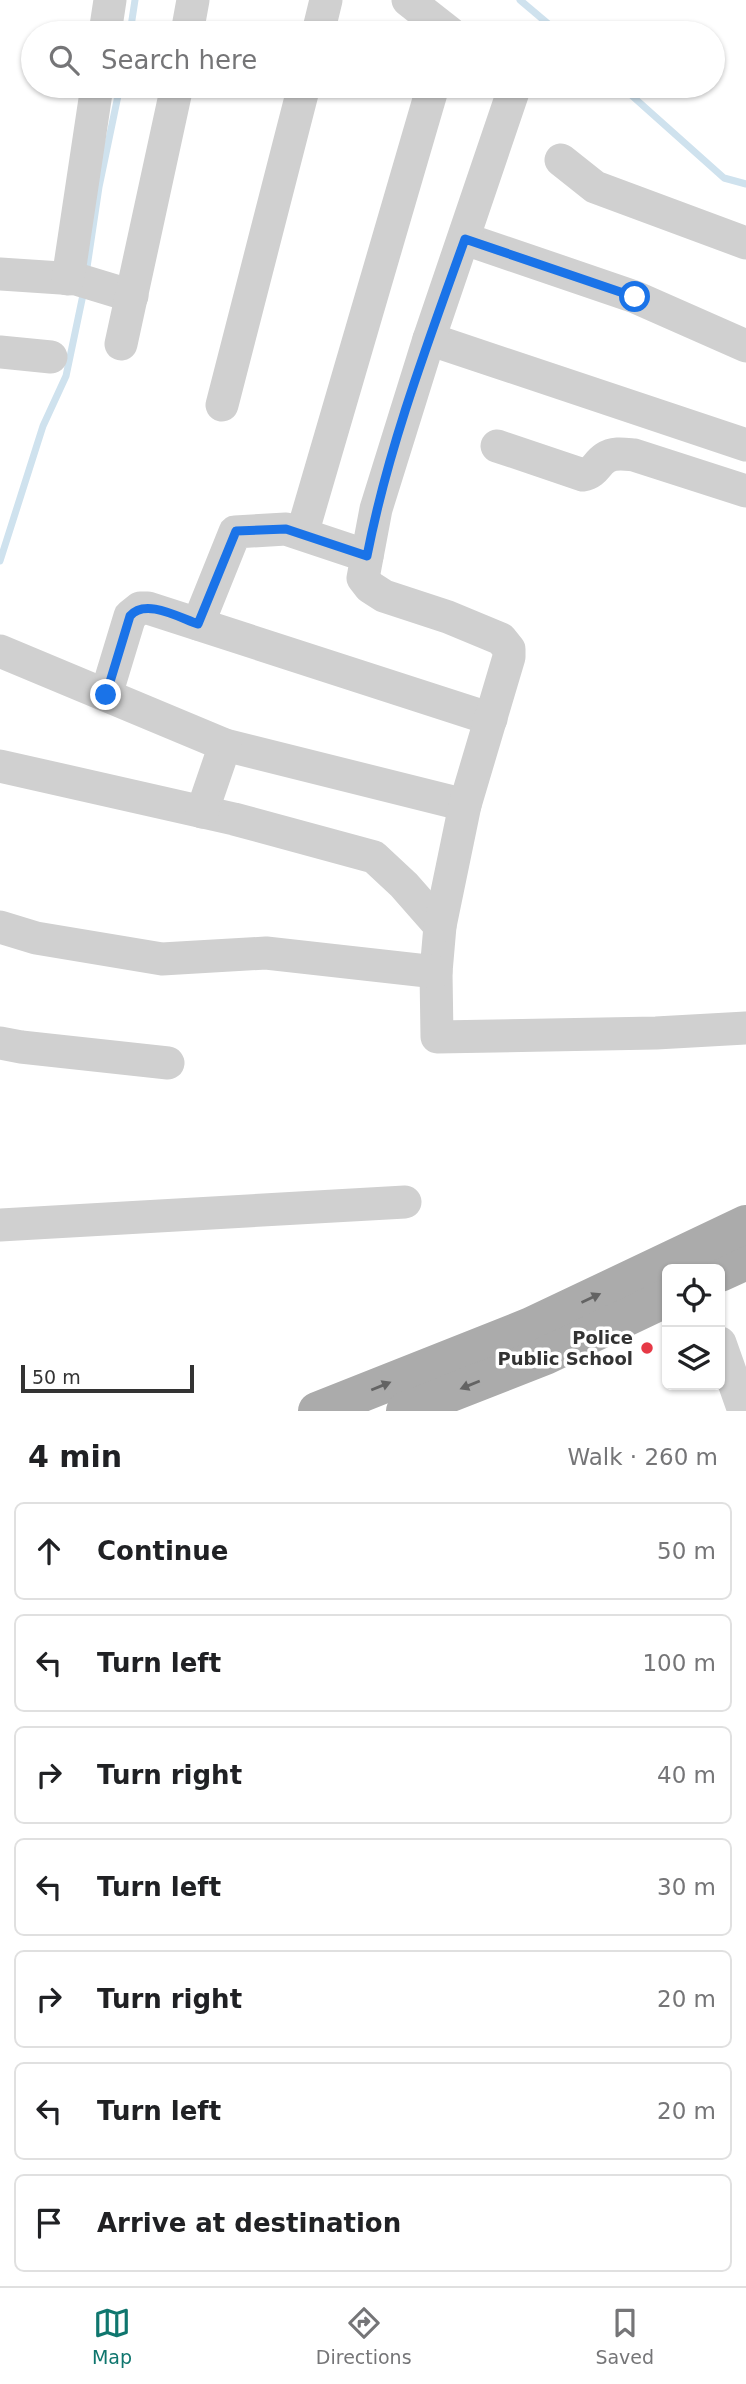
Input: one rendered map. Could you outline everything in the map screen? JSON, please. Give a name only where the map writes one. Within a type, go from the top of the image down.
[{"type":"main road","points":[[317,1411],[690,1261],[746,1224]]},
{"type":"main road","points":[[725,1271],[746,1261]]},
{"type":"main road","points":[[405,1411],[545,1356],[662,1300]]},
{"type":"street","points":[[107,21],[110,0]]},
{"type":"street","points":[[189,21],[193,0]]},
{"type":"street","points":[[321,21],[326,0]]},
{"type":"street","points":[[408,0],[434,21]]},
{"type":"street","points":[[97,98],[95,286],[121,344]]},
{"type":"street","points":[[95,286],[172,98]]},
{"type":"street","points":[[222,405],[301,98]]},
{"type":"street","points":[[302,534],[429,98]]},
{"type":"street","points":[[511,98],[429,339],[376,509],[363,578],[370,587],[384,596],[448,617],[501,639],[509,649],[509,657],[465,805],[440,926],[436,972],[437,1037],[656,1034],[746,1028]]},
{"type":"street","points":[[561,160],[594,187],[746,243]]},
{"type":"street","points":[[465,239],[635,297],[746,346]]},
{"type":"street","points":[[0,274],[95,286]]},
{"type":"street","points":[[429,339],[746,445]]},
{"type":"street","points":[[0,352],[51,357]]},
{"type":"street","points":[[496,446],[583,475],[594,471],[605,458],[618,454],[634,455],[746,492]]},
{"type":"street","points":[[198,624],[236,531],[286,529],[367,556]]},
{"type":"street","points":[[106,695],[130,616],[134,611],[148,608],[491,719]]},
{"type":"street","points":[[0,651],[225,745],[465,805]]},
{"type":"street","points":[[202,812],[225,745]]},
{"type":"street","points":[[0,766],[202,812],[374,857],[404,884],[440,926]]},
{"type":"street","points":[[0,927],[36,938],[162,959],[265,953],[436,972]]},
{"type":"street","points":[[0,1043],[168,1063]]},
{"type":"street","points":[[0,1225],[405,1202]]},
{"type":"street","points":[[725,1357],[744,1411]]},
{"type":"waterway","points":[[132,21],[135,0]]},
{"type":"waterway","points":[[520,0],[545,21]]},
{"type":"waterway","points":[[86,274],[99,187],[118,98]]},
{"type":"waterway","points":[[634,98],[724,178],[746,184]]},
{"type":"waterway","points":[[0,561],[43,426],[66,376],[84,290]]},
{"type":"place","name":"Police Public School","points":[[647,1348]]},
{"type":"route","points":[[106,695],[130,616],[140,608],[148,608],[198,624],[236,531],[286,529],[367,556],[376,509],[429,339],[465,239],[635,297]]}]
